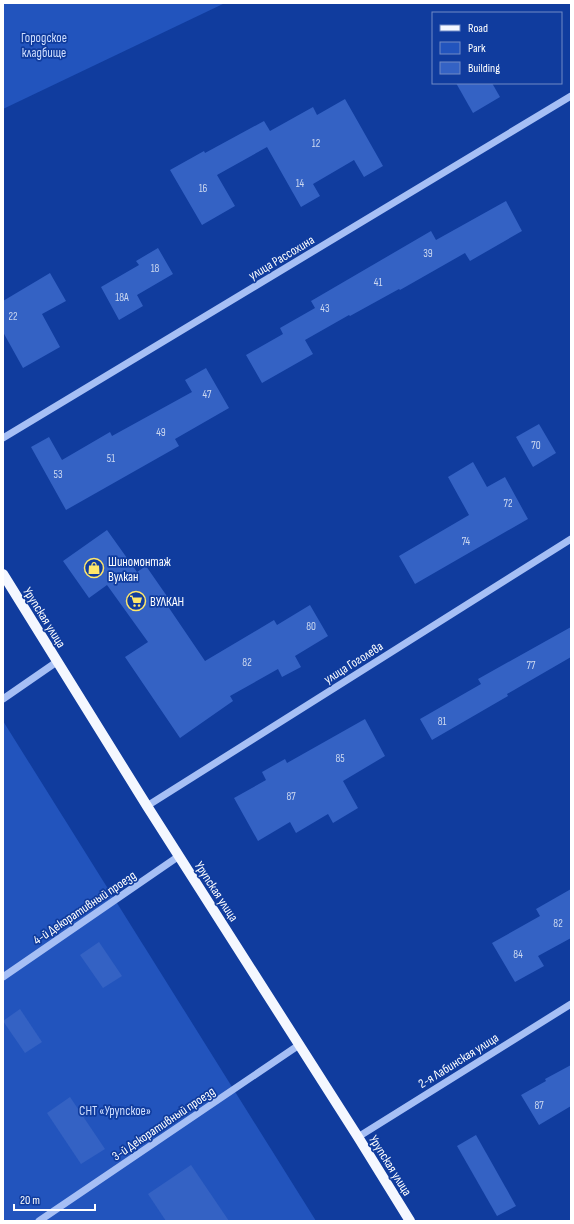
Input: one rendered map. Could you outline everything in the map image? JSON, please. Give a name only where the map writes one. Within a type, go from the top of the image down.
[{"type":"main road","name":"Урупская улица","points":[[3,574],[147,806],[410,1221]]},
{"type":"street","name":"улица Рассохина","points":[[3,438],[571,96]]},
{"type":"street","name":"улица Гоголева","points":[[147,806],[571,539]]},
{"type":"street","points":[[3,699],[58,661]]},
{"type":"street","name":"4-й Декоративный проезд","points":[[3,977],[179,856]]},
{"type":"street","name":"2-я Лабинская улица","points":[[358,1137],[571,1004]]},
{"type":"street","name":"3-й Декоративный проезд","points":[[39,1221],[299,1045]]},
{"type":"green space","name":"Городское кладбище","points":[[3,3],[225,3],[3,109]]},
{"type":"green space","name":"СНТ «Урупское»","points":[[3,721],[316,1221],[3,1221]]},
{"type":"building","points":[[457,84],[493,84],[500,97],[473,113]]},
{"type":"building","points":[[345,99],[383,166],[364,177],[354,160],[313,184],[320,196],[301,207],[267,147],[217,175],[235,206],[202,225],[170,170],[264,121],[270,131],[313,107],[317,115]]},
{"type":"building","points":[[506,201],[522,231],[470,261],[465,253],[400,290],[399,289],[350,316],[349,315],[305,340],[313,354],[262,383],[246,355],[283,334],[280,328],[315,308],[311,301],[431,231],[436,240]]},
{"type":"building","points":[[158,248],[173,274],[137,295],[143,306],[119,320],[101,287],[139,265],[136,261]]},
{"type":"building","points":[[50,273],[66,301],[42,314],[60,347],[23,368],[3,332],[3,301]]},
{"type":"building","points":[[206,368],[229,408],[175,439],[179,446],[66,510],[31,447],[49,437],[62,460],[110,432],[112,436],[192,392],[185,380]]},
{"type":"building","points":[[539,424],[556,453],[533,467],[516,437]]},
{"type":"building","points":[[473,462],[487,487],[505,477],[528,519],[415,584],[399,556],[469,515],[448,477]]},
{"type":"building","points":[[107,530],[137,572],[146,566],[171,602],[167,605],[205,661],[274,620],[277,625],[310,605],[328,636],[295,656],[301,667],[282,677],[278,669],[230,696],[233,701],[180,738],[125,657],[148,642],[107,585],[89,598],[63,561]]},
{"type":"building","points":[[571,627],[571,657],[432,740],[420,719],[481,684],[478,679]]},
{"type":"building","points":[[365,719],[385,756],[343,781],[358,808],[333,823],[328,814],[296,833],[290,822],[258,841],[234,798],[266,780],[262,772],[285,759],[287,763]]},
{"type":"building","points":[[571,889],[571,938],[538,956],[544,966],[515,982],[492,943],[540,916],[536,909]]},
{"type":"building","points":[[99,942],[122,976],[103,988],[80,955]]},
{"type":"building","points":[[20,1009],[42,1042],[25,1053],[3,1021]]},
{"type":"building","points":[[571,1065],[571,1106],[539,1125],[521,1095],[546,1081],[545,1079]]},
{"type":"building","points":[[70,1097],[105,1149],[81,1164],[47,1113]]},
{"type":"building","points":[[476,1135],[516,1206],[497,1216],[457,1146]]},
{"type":"building","points":[[191,1165],[229,1221],[166,1221],[148,1194]]},
{"type":"place","name":"Шиномонтаж Вулкан","points":[[94,568]]},
{"type":"place","name":"ВУЛКАН","points":[[136,601]]}]
